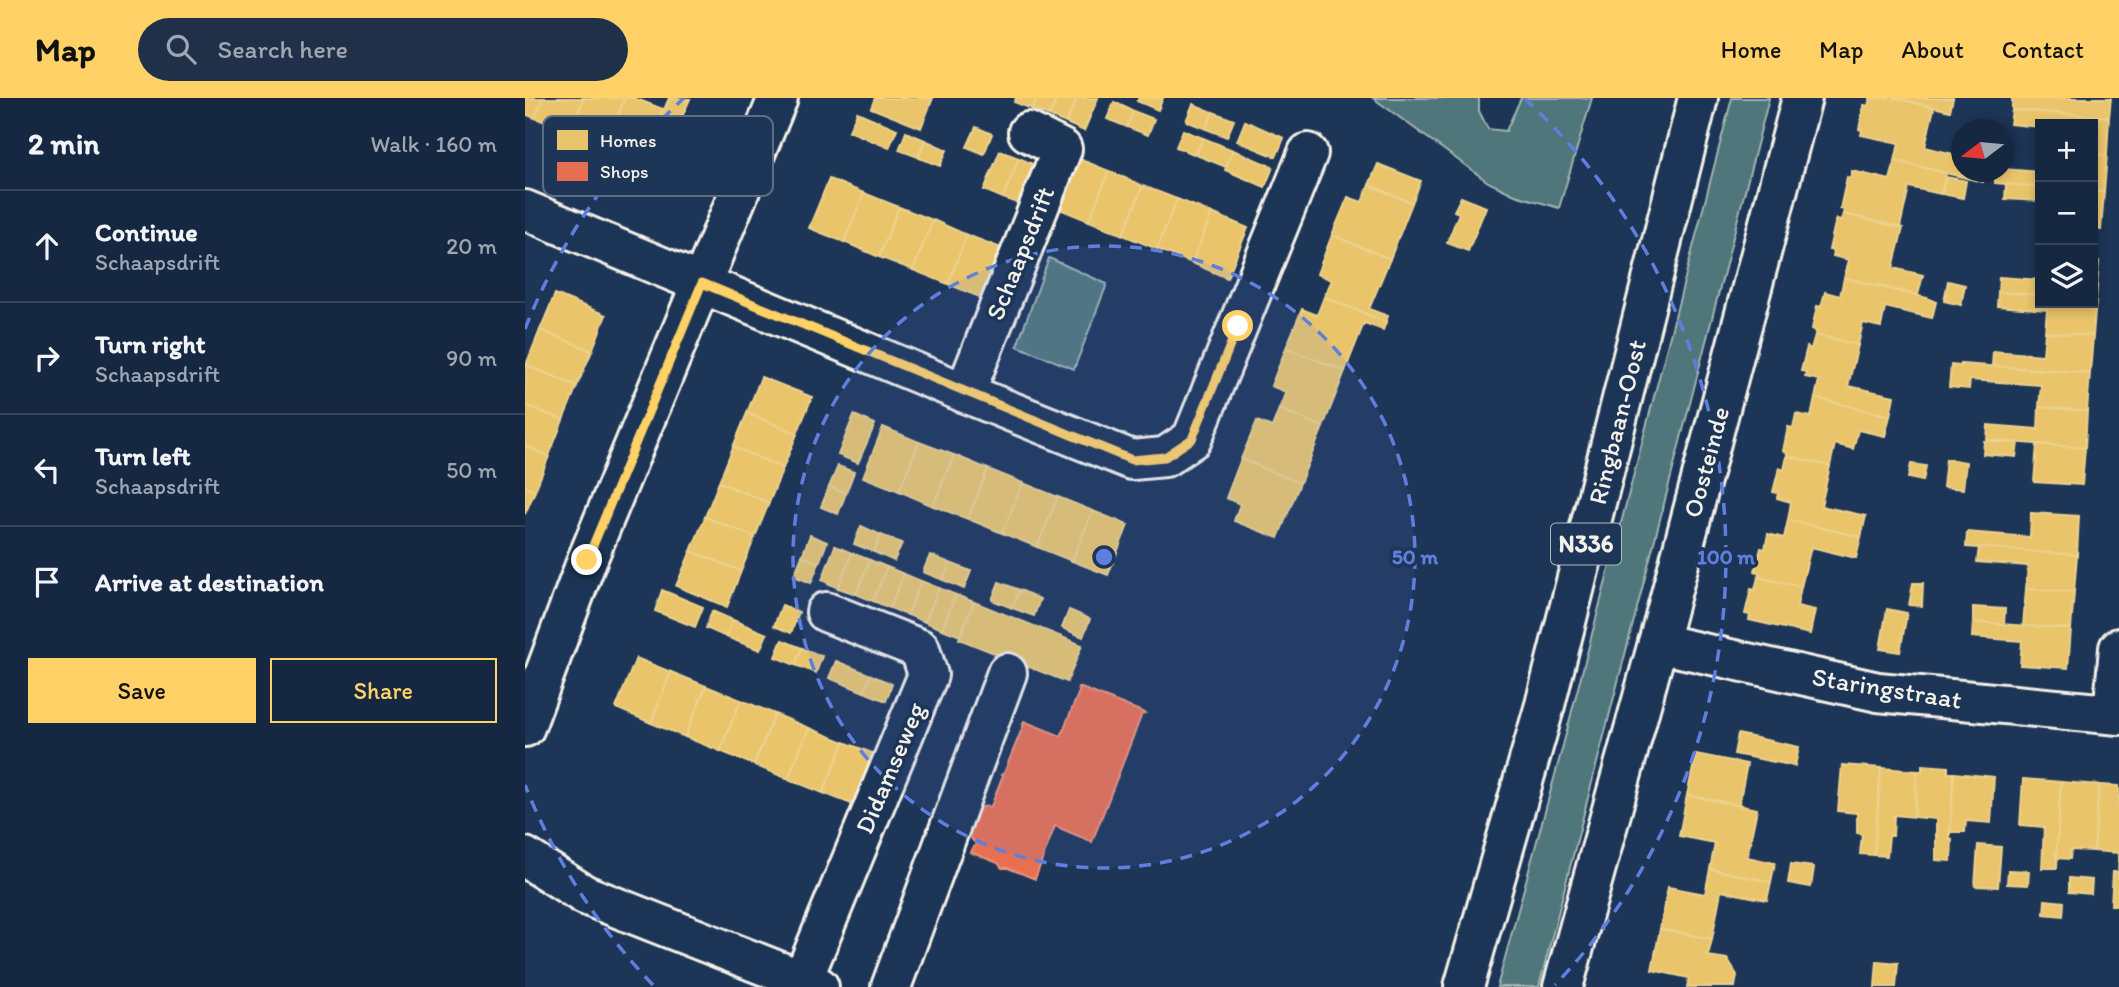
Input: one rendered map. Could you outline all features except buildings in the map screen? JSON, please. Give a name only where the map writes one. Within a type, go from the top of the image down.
[{"type":"street","points":[[771,116],[778,98]]},
{"type":"street","name":"Ringbaan-Oost","points":[[1464,987],[1545,705],[1698,98]]},
{"type":"street","name":"Oosteinde","points":[[1563,987],[1658,643],[1802,98]]},
{"type":"street","name":"Schaapsdrift","points":[[965,393],[1062,149],[1028,132]]},
{"type":"street","points":[[525,209],[1132,460],[1165,457],[1192,439],[1308,153]]},
{"type":"street","points":[[525,727],[587,560],[738,196]]},
{"type":"street","name":"Didamseweg","points":[[525,857],[585,895],[810,984],[928,676],[920,649],[825,612]]},
{"type":"street","name":"Staringstraat","points":[[1658,643],[1878,692],[2116,715]]},
{"type":"street","points":[[2116,715],[2119,648]]},
{"type":"street","points":[[891,987],[1007,673]]},
{"type":"green space","points":[[1373,98],[1479,98],[1479,111],[1488,129],[1506,131],[1521,98],[1592,98],[1559,208],[1515,195],[1488,182]]},
{"type":"green space","points":[[1732,98],[1769,98],[1539,987],[1497,987],[1561,753]]},
{"type":"green space","points":[[1049,258],[1107,284],[1074,369],[1017,346]]},
{"type":"route","points":[[587,560],[702,283],[1132,460],[1165,457],[1192,439],[1238,326]]}]
